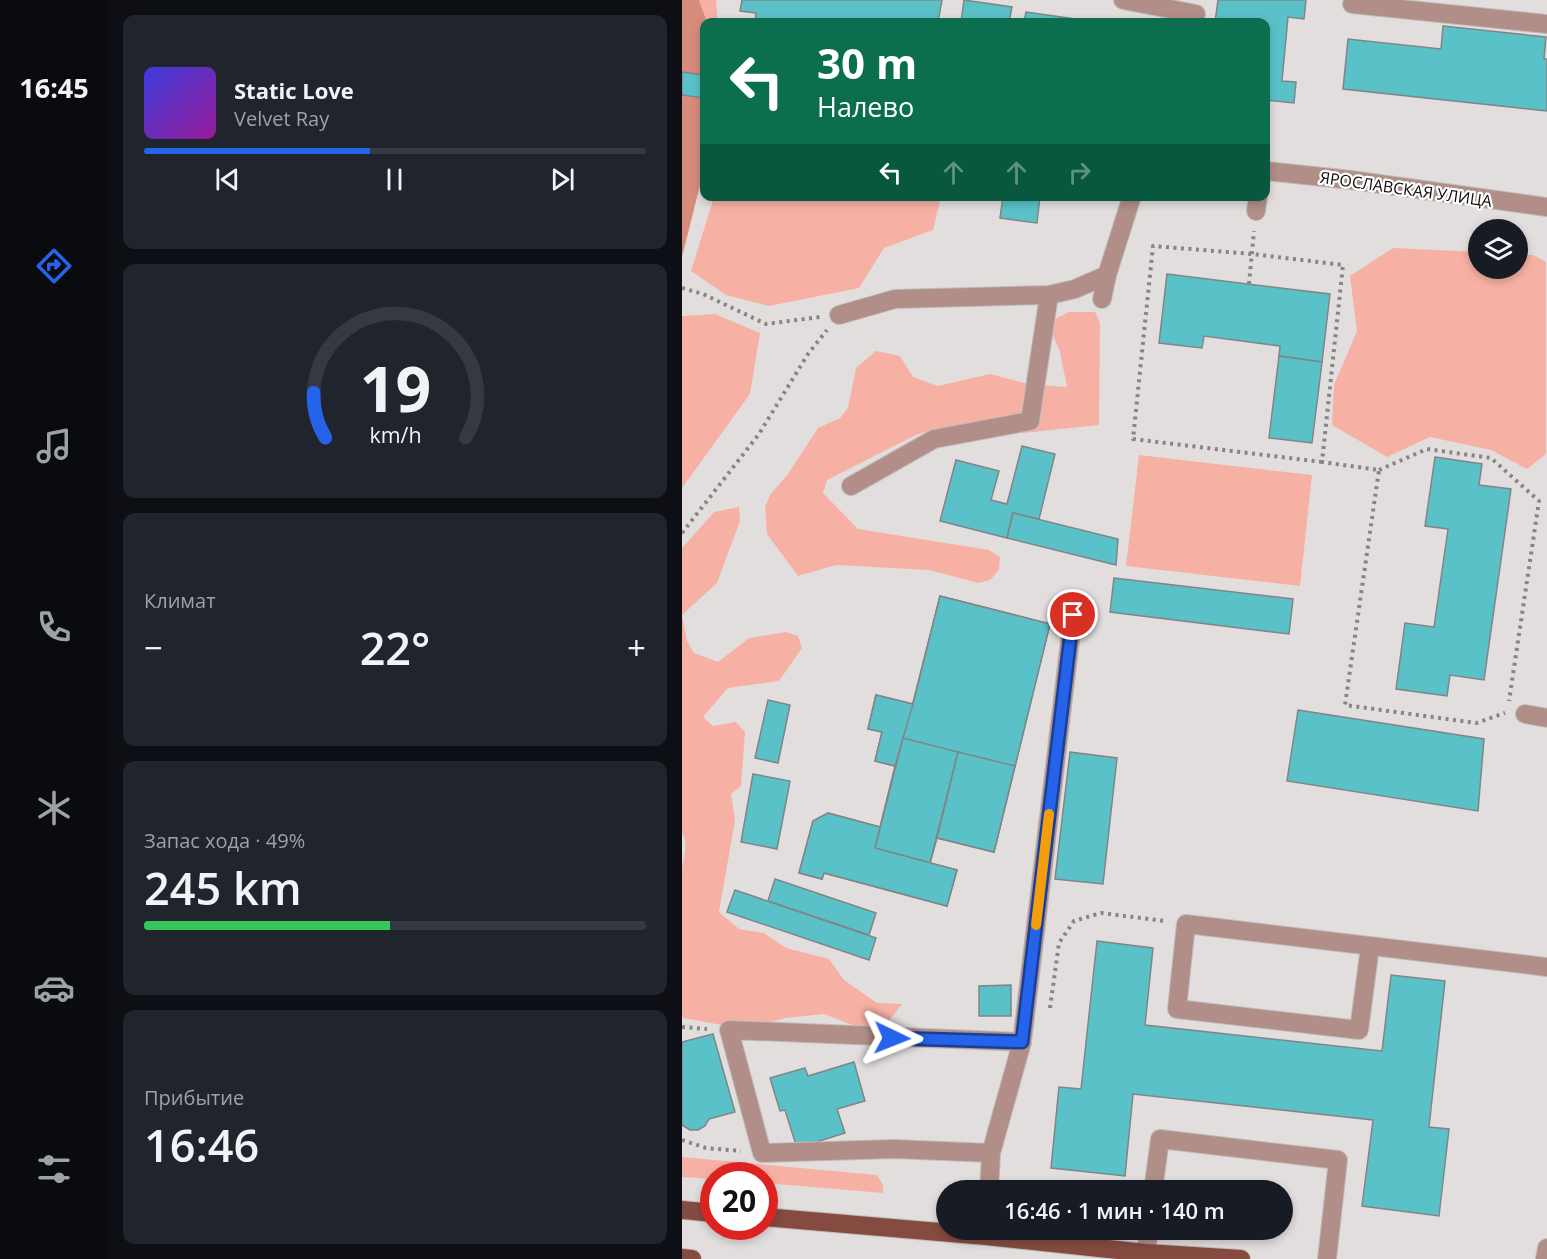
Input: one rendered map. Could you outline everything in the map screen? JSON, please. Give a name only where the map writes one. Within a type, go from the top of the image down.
[{"type":"main road","points":[[682,1210],[700,1212]]},
{"type":"main road","points":[[778,1218],[936,1229]]},
{"type":"main road","points":[[1042,1240],[1146,1253],[1241,1259]]},
{"type":"main road","points":[[682,1258],[692,1259]]},
{"type":"street","points":[[1123,0],[1197,12]]},
{"type":"street","points":[[1352,4],[1546,24]]},
{"type":"street","name":"ЯРОСЛАВСКАЯ УЛИЦА","points":[[1270,171],[1351,180],[1546,207]]},
{"type":"street","points":[[1102,299],[1107,275],[1130,201]]},
{"type":"street","points":[[838,315],[895,299],[1049,295],[1075,289],[1107,275]]},
{"type":"street","points":[[851,486],[934,439],[1030,421],[1049,295]]},
{"type":"street","points":[[990,1180],[991,1153],[1022,1042],[1073,615]]},
{"type":"street","points":[[1525,714],[1546,718]]},
{"type":"street","points":[[1370,947],[1359,1030],[1177,1009],[1186,924],[1546,967]]},
{"type":"street","points":[[991,1153],[894,1149],[762,1153],[729,1030],[1022,1042]]},
{"type":"street","points":[[1154,1180],[1160,1139],[1338,1160],[1327,1259]]},
{"type":"street","points":[[1146,1253],[1148,1240]]},
{"type":"street","points":[[1545,1259],[1546,1248]]},
{"type":"path","points":[[1249,284],[1257,204]]},
{"type":"path","points":[[1322,462],[1343,265],[1252,254],[1153,246],[1133,439],[1379,470],[1427,449],[1491,458],[1538,501],[1507,712],[1476,723],[1345,705],[1379,470]]},
{"type":"path","points":[[682,288],[703,294],[766,324],[838,315]]},
{"type":"path","points":[[682,533],[759,434],[808,354],[838,315]]},
{"type":"path","points":[[1050,1013],[1059,943],[1074,921],[1101,913],[1186,924]]},
{"type":"path","points":[[682,1140],[706,1148],[762,1153]]},
{"type":"shaded area","points":[[682,0],[699,0],[706,18],[700,18],[700,185],[682,257]]},
{"type":"shaded area","points":[[699,0],[716,0],[718,18],[706,18]]},
{"type":"shaded area","points":[[712,201],[940,201],[933,230],[884,248],[859,288],[769,306],[726,295],[691,271]]},
{"type":"shaded area","points":[[1393,248],[1468,252],[1468,279],[1528,279],[1528,255],[1533,255],[1546,262],[1546,454],[1527,469],[1491,450],[1430,437],[1387,457],[1332,425],[1334,385],[1357,331],[1350,276]]},
{"type":"shaded area","points":[[1069,312],[1095,312],[1100,323],[1099,425],[1023,433],[943,428],[918,434],[827,480],[823,493],[858,529],[989,550],[1000,557],[999,570],[990,580],[978,583],[929,570],[836,565],[798,576],[767,534],[765,507],[770,495],[788,474],[818,428],[840,418],[848,408],[856,368],[876,351],[900,356],[913,377],[938,386],[990,374],[1028,384],[1067,387],[1060,352],[1050,328],[1057,318]]},
{"type":"shaded area","points":[[715,314],[760,333],[750,394],[682,488],[682,316]]},
{"type":"shaded area","points":[[1139,455],[1312,475],[1300,586],[1126,566]]},
{"type":"shaded area","points":[[739,507],[740,521],[717,583],[682,615],[682,548],[714,512]]},
{"type":"shaded area","points":[[682,615],[687,641],[694,653],[718,662],[749,638],[786,632],[798,636],[802,648],[779,681],[728,688],[703,717],[713,726],[736,722],[745,732],[741,786],[731,794],[735,820],[719,912],[739,929],[764,933],[786,948],[829,959],[844,980],[877,1003],[902,1004],[877,1036],[824,1014],[733,1027],[683,1018],[682,867],[685,845],[682,832]]},
{"type":"shaded area","points":[[682,1157],[736,1162],[700,1162],[700,1178],[682,1177]]},
{"type":"shaded area","points":[[778,1166],[877,1175],[883,1185],[883,1193],[778,1184]]},
{"type":"building","points":[[742,0],[942,0],[939,18],[755,18],[756,13],[740,11]]},
{"type":"building","points":[[964,0],[1012,7],[1010,18],[962,18]]},
{"type":"building","points":[[1218,0],[1306,0],[1304,19],[1288,17],[1282,81],[1296,82],[1294,103],[1270,100],[1270,18],[1216,18]]},
{"type":"building","points":[[1026,12],[1069,18],[1025,18]]},
{"type":"building","points":[[1443,26],[1546,37],[1544,59],[1547,59],[1547,111],[1343,89],[1348,39],[1441,49]]},
{"type":"building","points":[[682,72],[700,74],[700,97],[682,95]]},
{"type":"building","points":[[1002,201],[1039,201],[1037,223],[1000,218]]},
{"type":"building","points":[[1167,274],[1330,294],[1322,362],[1279,356],[1280,346],[1204,336],[1202,348],[1159,343]]},
{"type":"building","points":[[1279,356],[1322,362],[1312,443],[1269,438]]},
{"type":"building","points":[[1022,446],[1055,454],[1039,519],[1013,513],[1007,538],[940,521],[956,460],[999,471],[991,500],[1007,504]]},
{"type":"building","points":[[1435,457],[1482,464],[1479,485],[1511,489],[1484,680],[1450,675],[1447,696],[1396,689],[1405,623],[1434,627],[1448,529],[1425,526]]},
{"type":"building","points":[[1013,513],[1118,539],[1116,565],[1007,538]]},
{"type":"building","points":[[1114,578],[1293,599],[1289,634],[1110,612]]},
{"type":"building","points":[[940,596],[1050,624],[1015,766],[904,738]]},
{"type":"building","points":[[940,596],[1050,624],[994,852],[937,838],[930,863],[957,870],[947,906],[824,873],[822,879],[799,873],[813,821],[828,813],[880,827],[895,766],[875,761],[882,732],[868,729],[876,695],[913,704]]},
{"type":"building","points":[[876,695],[913,704],[895,766],[875,761],[882,732],[868,729]]},
{"type":"building","points":[[768,700],[790,705],[778,763],[755,758]]},
{"type":"building","points":[[1298,710],[1484,739],[1478,811],[1287,781]]},
{"type":"building","points":[[903,738],[958,752],[930,863],[875,848]]},
{"type":"building","points":[[958,752],[1015,766],[994,852],[937,838]]},
{"type":"building","points":[[1070,752],[1117,758],[1103,884],[1055,879]]},
{"type":"building","points":[[753,774],[790,781],[777,849],[741,842]]},
{"type":"building","points":[[828,813],[880,827],[875,848],[957,870],[947,906],[824,873],[822,879],[799,873],[813,821]]},
{"type":"building","points":[[775,879],[876,913],[869,935],[768,901]]},
{"type":"building","points":[[735,890],[876,938],[869,960],[727,912]]},
{"type":"building","points":[[1097,941],[1153,948],[1145,1025],[1382,1051],[1391,975],[1445,981],[1429,1127],[1449,1129],[1439,1216],[1362,1206],[1373,1120],[1133,1094],[1125,1176],[1051,1168],[1059,1087],[1081,1089]]},
{"type":"building","points":[[1011,985],[1011,1016],[979,1016],[979,986]]},
{"type":"building","points":[[713,1034],[735,1112],[709,1119],[705,1126],[698,1130],[690,1130],[682,1125],[682,1042]]},
{"type":"building","points":[[854,1062],[865,1101],[837,1109],[845,1133],[797,1148],[785,1110],[780,1111],[770,1078],[805,1068],[808,1076]]},
{"type":"slow traffic","points":[[1036,925],[1049,814]]},
{"type":"route","points":[[892,1038],[1022,1042],[1073,615]]}]
